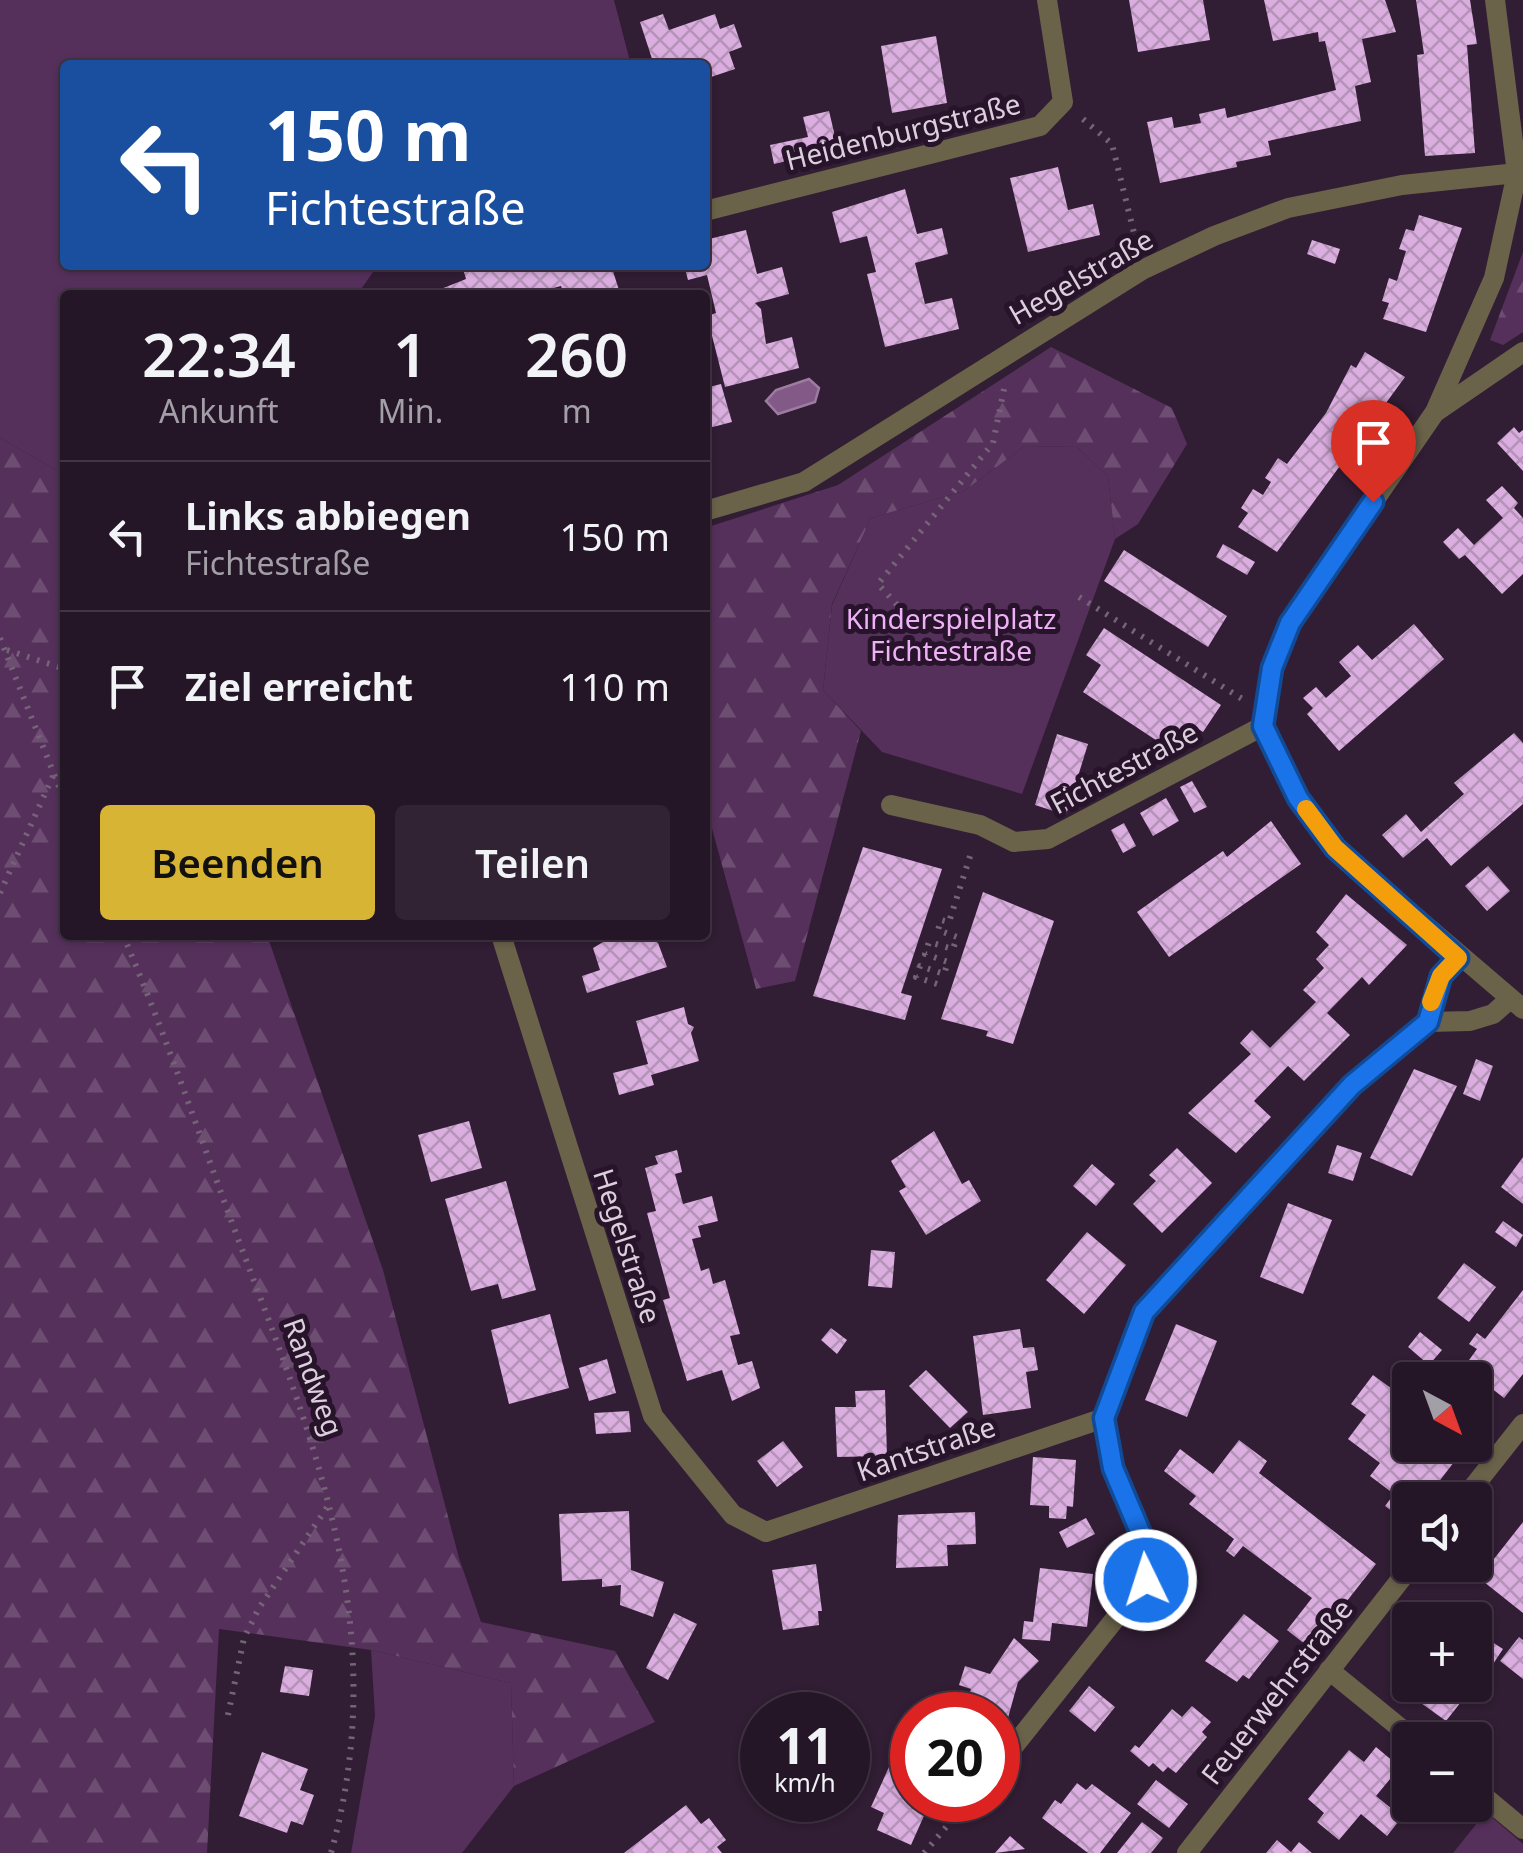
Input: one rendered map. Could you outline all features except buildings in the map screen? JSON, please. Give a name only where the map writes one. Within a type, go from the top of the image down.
[{"type":"street","points":[[1047,0],[1063,102]]},
{"type":"street","points":[[1428,1022],[1470,1021],[1517,1004],[1458,958],[1335,848],[1298,798],[1265,720],[1272,668],[1290,623],[1435,412],[1494,278],[1520,177],[1494,0]]},
{"type":"street","name":"Heidenburgstraße","points":[[710,210],[1040,126],[1063,102]]},
{"type":"street","name":"Hegelstraße","points":[[710,510],[804,482],[1142,270],[1288,208],[1402,185],[1520,177]]},
{"type":"street","points":[[1435,412],[1523,352]]},
{"type":"street","name":"Fichtestraße","points":[[891,805],[980,825],[1014,842],[1048,839],[1265,720]]},
{"type":"street","name":"Hegelstraße","points":[[503,940],[653,1416],[733,1516],[766,1532]]},
{"type":"street","points":[[1020,1738],[1146,1580],[1152,1560],[1113,1468],[1104,1418],[1144,1312],[1352,1085],[1428,1022],[1441,976],[1458,958]]},
{"type":"street","name":"Kantstraße","points":[[766,1532],[1104,1418]]},
{"type":"street","points":[[1477,1482],[1523,1424]]},
{"type":"street","name":"Feuerwehrstraße","points":[[1186,1853],[1399,1582]]},
{"type":"street","points":[[1330,1670],[1393,1722]]},
{"type":"street","points":[[1492,1804],[1523,1829]]},
{"type":"path","points":[[1063,102],[1112,144],[1142,270]]},
{"type":"path","points":[[912,620],[878,584],[993,442],[1012,348]]},
{"type":"path","points":[[1079,597],[1265,720]]},
{"type":"path","points":[[0,638],[60,791]]},
{"type":"path","points":[[7,650],[60,667]]},
{"type":"path","points":[[0,894],[53,775]]},
{"type":"path","points":[[937,984],[916,978],[920,966],[944,974],[948,962],[925,954],[929,942],[953,949],[957,936],[938,930],[941,920],[948,922],[980,825]]},
{"type":"path","name":"Randweg","points":[[125,940],[287,1369],[330,1502],[356,1658],[346,1800],[332,1853]]},
{"type":"path","points":[[228,1715],[244,1638],[259,1608],[330,1502]]},
{"type":"path","points":[[924,1853],[950,1822]]},
{"type":"green space","points":[[0,0],[614,0],[630,60],[60,60],[60,270],[374,270],[360,290],[60,290],[60,472],[0,438]]},
{"type":"green space","points":[[1523,252],[1523,332],[1503,345],[1490,340]]},
{"type":"green space","points":[[1051,347],[1172,408],[1187,444],[1138,524],[1115,539],[1108,477],[1077,447],[1025,446],[964,491],[871,518],[832,604],[823,690],[861,731],[795,981],[756,989],[710,821],[710,526],[838,485]]},
{"type":"green space","points":[[0,438],[60,472],[60,940],[269,940],[383,1270],[459,1558],[481,1622],[615,1651],[655,1722],[514,1786],[511,1683],[371,1650],[219,1629],[207,1853],[0,1853]]},
{"type":"green space","name":"Kinderspielplatz Fichtestraße","points":[[1025,446],[1077,447],[1108,477],[1115,539],[1022,794],[882,752],[823,690],[832,605],[871,518],[964,491]]},
{"type":"green space","points":[[371,1650],[511,1683],[514,1786],[462,1853],[351,1853],[375,1716]]},
{"type":"green space","points":[[1492,1817],[1523,1844],[1523,1853],[1453,1853],[1478,1822],[1492,1822]]},
{"type":"shaded area","points":[[809,379],[819,388],[815,402],[778,414],[766,401],[776,390]]},
{"type":"slow traffic","points":[[1306,809],[1335,848],[1458,958],[1441,976],[1431,1002]]},
{"type":"route","points":[[1146,1580],[1152,1560],[1113,1468],[1104,1418],[1121,1363],[1144,1312],[1352,1085],[1428,1022],[1441,976],[1458,958],[1335,848],[1298,798],[1263,726],[1272,668],[1290,623],[1373,502]]}]
